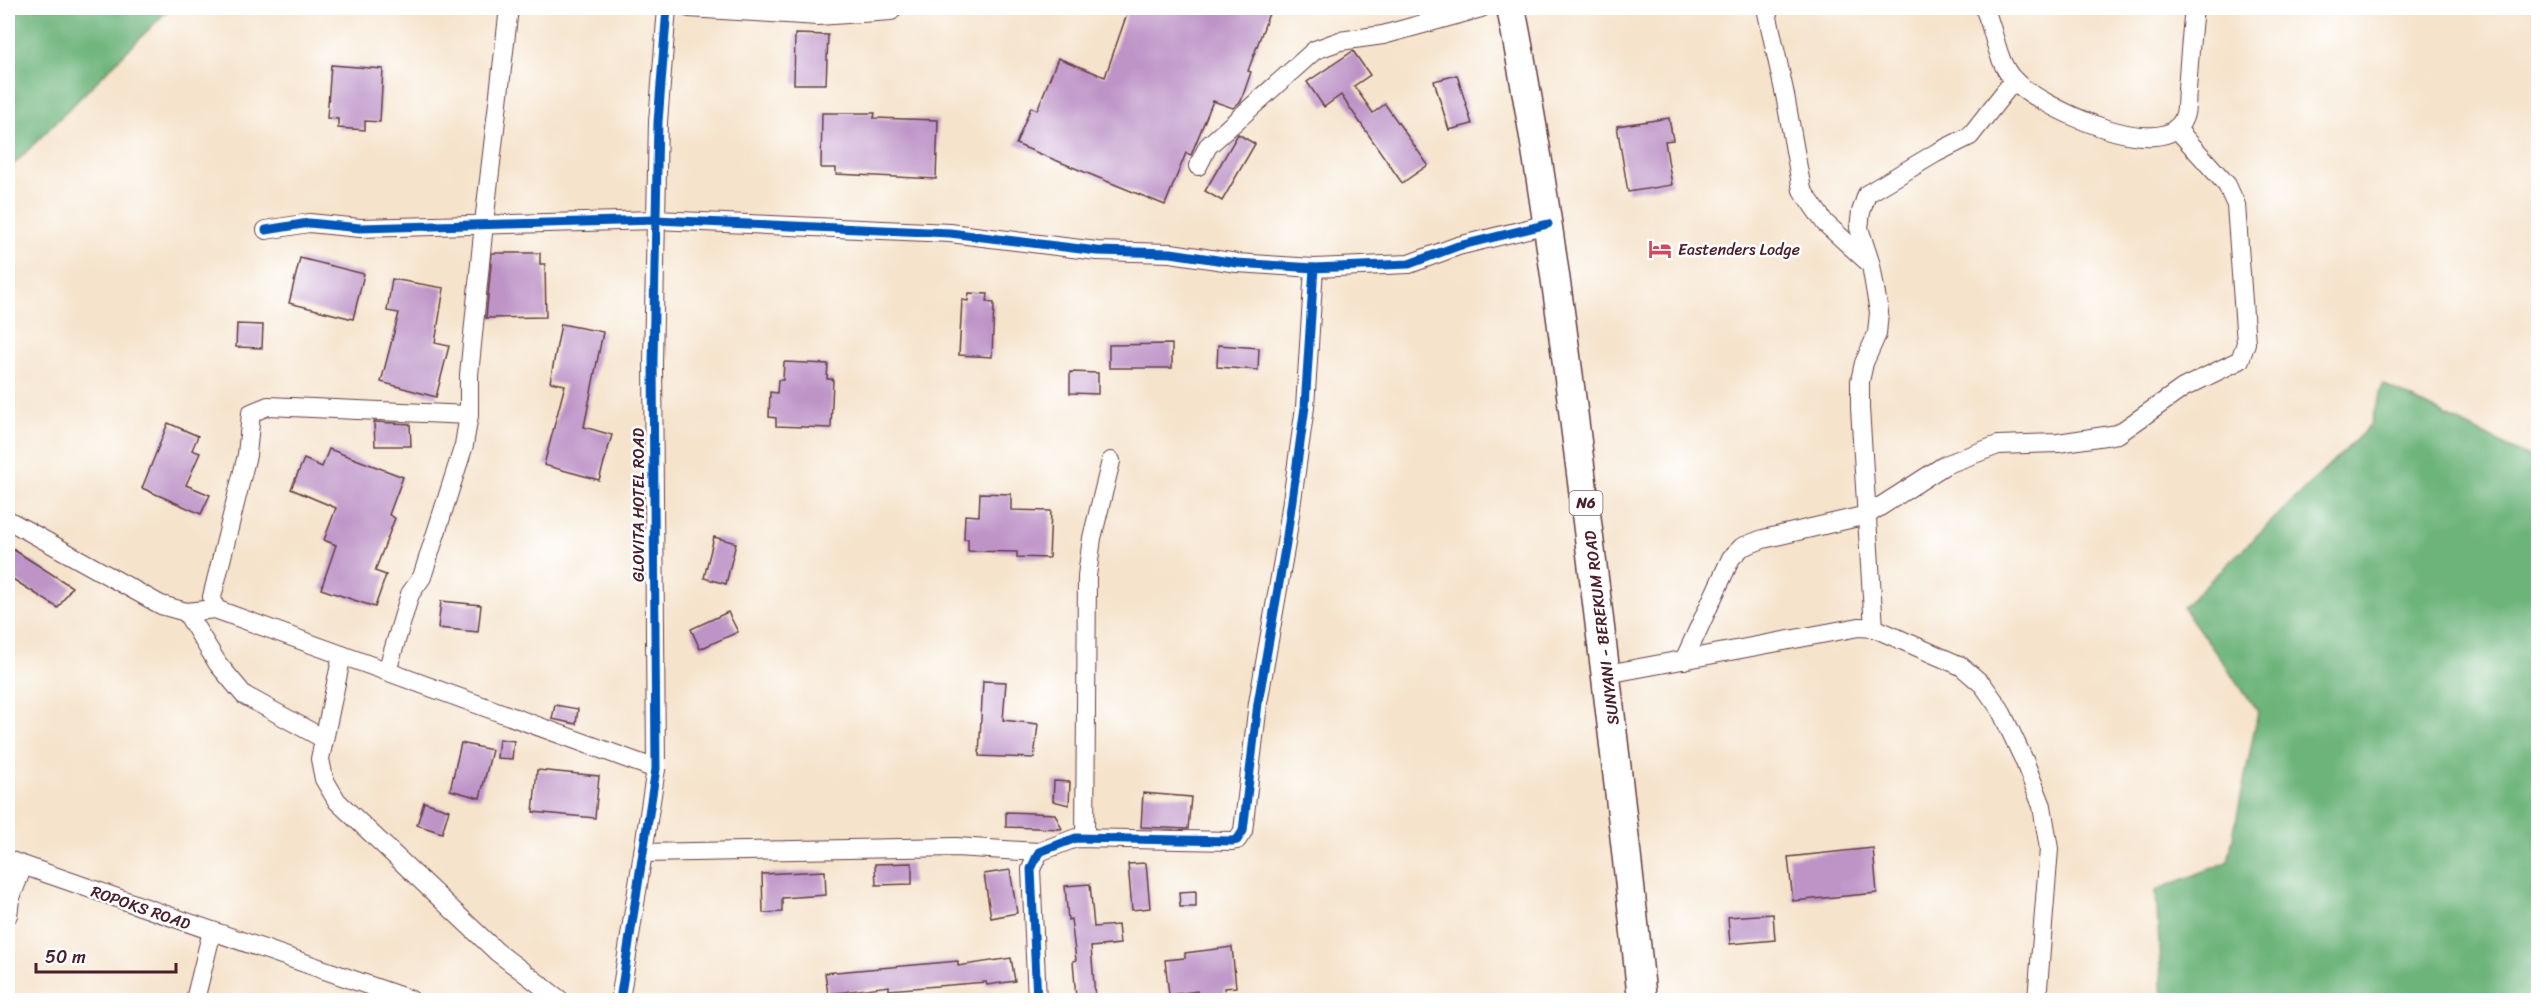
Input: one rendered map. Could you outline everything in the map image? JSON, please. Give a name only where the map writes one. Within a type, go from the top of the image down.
[{"type":"main road","name":"SUNYANI - BEREKUM ROAD","points":[[1512,8],[1528,93],[1548,224],[1591,541],[1642,1000]]},
{"type":"street","points":[[387,671],[410,594],[422,577],[464,445],[469,415],[469,375],[484,223],[509,8]]},
{"type":"street","name":"GLOVITA HOTEL ROAD","points":[[620,1000],[656,769],[653,361],[658,122],[667,8]]},
{"type":"street","points":[[689,8],[818,16],[891,11],[893,8]]},
{"type":"street","points":[[1198,166],[1209,147],[1315,50],[1340,40],[1383,35],[1481,8]]},
{"type":"street","points":[[1766,8],[1802,190],[1825,223],[1871,265]]},
{"type":"street","points":[[1984,8],[2006,69],[2014,80],[2057,109],[2090,125],[2122,133],[2153,136],[2168,134],[2184,118],[2194,8]]},
{"type":"street","points":[[1874,628],[1860,390],[1864,363],[1877,334],[1879,312],[1871,265],[1859,228],[1861,212],[1867,194],[1936,153],[1970,136],[2014,80]]},
{"type":"street","points":[[1684,660],[1731,558],[1743,547],[1763,539],[1867,515],[1945,465],[1998,445],[2058,443],[2118,434],[2183,388],[2240,360],[2246,343],[2236,205],[2227,185],[2176,128]]},
{"type":"street","points":[[266,230],[309,223],[360,228],[656,220],[950,233],[1097,251],[1171,253],[1237,263],[1314,268],[1409,264],[1458,246],[1548,224]]},
{"type":"street","points":[[643,854],[956,847],[1039,852],[1076,838],[1237,840],[1243,831],[1258,703],[1286,543],[1305,408],[1314,268]]},
{"type":"street","points":[[215,609],[212,597],[247,455],[251,413],[268,406],[469,415]]},
{"type":"street","points":[[1085,838],[1087,576],[1092,538],[1111,461]]},
{"type":"street","points":[[8,520],[161,605],[186,612],[215,609],[656,769]]},
{"type":"street","points":[[186,612],[218,664],[244,695],[324,739]]},
{"type":"street","points":[[1607,675],[1859,627],[1874,628],[1961,666],[1983,685],[2000,709],[2024,760],[2042,807],[2049,849],[2037,1000]]},
{"type":"street","points":[[342,655],[320,759],[324,779],[336,801],[497,952],[560,1000]]},
{"type":"street","points":[[1037,1000],[1031,869],[1039,852]]},
{"type":"street","points":[[8,915],[15,863]]},
{"type":"street","name":"ROPOKS ROAD","points":[[15,863],[392,997],[411,1000]]},
{"type":"street","points":[[195,1000],[212,932]]},
{"type":"green space","points":[[8,8],[170,8],[8,170]]},
{"type":"green space","points":[[2383,384],[2538,462],[2538,1000],[2162,1000],[2156,890],[2228,862],[2258,712],[2183,607],[2370,426]]},
{"type":"building","points":[[1129,8],[1271,8],[1248,71],[1251,72],[1241,101],[1233,108],[1213,101],[1191,155],[1186,153],[1165,205],[1016,144],[1031,107],[1037,110],[1058,58],[1105,77]]},
{"type":"building","points":[[795,34],[828,35],[826,84],[794,84]]},
{"type":"building","points":[[1353,51],[1370,75],[1354,86],[1373,113],[1385,104],[1428,165],[1402,183],[1341,95],[1324,107],[1307,82]]},
{"type":"building","points":[[331,65],[383,69],[380,122],[365,121],[365,130],[338,128],[338,119],[327,118]]},
{"type":"building","points":[[1457,75],[1472,124],[1449,130],[1434,81]]},
{"type":"building","points":[[822,113],[875,113],[874,118],[938,120],[936,179],[836,174],[836,168],[821,168]]},
{"type":"building","points":[[1669,118],[1673,140],[1665,141],[1672,185],[1628,192],[1617,126]]},
{"type":"building","points":[[1238,134],[1255,144],[1222,201],[1205,191]]},
{"type":"building","points":[[492,253],[540,253],[540,264],[545,264],[546,317],[486,318]]},
{"type":"building","points":[[300,258],[364,274],[353,319],[289,303]]},
{"type":"building","points":[[392,279],[444,288],[435,343],[449,346],[436,397],[381,382],[399,313],[387,311]]},
{"type":"building","points":[[969,293],[988,294],[987,302],[994,303],[992,357],[959,355],[962,300],[968,301]]},
{"type":"building","points":[[237,324],[263,325],[262,348],[236,347]]},
{"type":"building","points":[[561,324],[603,332],[584,427],[612,435],[599,480],[544,465],[565,385],[550,382]]},
{"type":"building","points":[[1172,344],[1172,368],[1109,368],[1109,345]]},
{"type":"building","points":[[1218,345],[1259,348],[1258,370],[1217,367]]},
{"type":"building","points":[[784,362],[828,364],[827,379],[833,379],[831,428],[776,426],[776,418],[769,417],[770,392],[777,393],[778,380],[783,380]]},
{"type":"building","points":[[1070,372],[1098,373],[1098,394],[1070,393]]},
{"type":"building","points":[[374,422],[410,424],[411,446],[375,446]]},
{"type":"building","points":[[168,423],[198,436],[192,450],[200,453],[186,485],[210,495],[201,514],[142,488]]},
{"type":"building","points":[[329,449],[403,477],[389,515],[395,518],[375,571],[386,575],[375,607],[321,589],[336,545],[324,540],[336,508],[291,489],[304,459],[322,467]]},
{"type":"building","points":[[980,493],[1011,494],[1011,510],[1051,511],[1049,558],[1017,557],[1017,552],[968,551],[968,539],[964,539],[965,515],[979,516]]},
{"type":"building","points":[[714,537],[736,543],[726,584],[704,578]]},
{"type":"building","points":[[8,546],[72,587],[58,608],[8,576]]},
{"type":"building","points":[[441,601],[481,605],[478,632],[438,628]]},
{"type":"building","points":[[728,612],[738,632],[700,649],[691,629]]},
{"type":"building","points":[[983,681],[1006,682],[1003,720],[1038,724],[1034,758],[979,756]]},
{"type":"building","points":[[555,705],[578,709],[576,724],[552,719]]},
{"type":"building","points":[[499,739],[514,741],[512,759],[497,758]]},
{"type":"building","points":[[461,743],[492,750],[480,798],[450,790]]},
{"type":"building","points":[[537,770],[599,776],[595,818],[533,812]]},
{"type":"building","points":[[1054,781],[1070,782],[1069,805],[1053,801]]},
{"type":"building","points":[[1143,793],[1191,797],[1188,829],[1141,827]]},
{"type":"building","points":[[424,802],[449,810],[442,833],[417,825]]},
{"type":"building","points":[[1006,812],[1055,814],[1062,829],[1006,827]]},
{"type":"building","points":[[1873,848],[1877,893],[1793,901],[1788,857]]},
{"type":"building","points":[[912,863],[912,884],[876,885],[875,864]]},
{"type":"building","points":[[1146,863],[1150,908],[1132,910],[1128,864]]},
{"type":"building","points":[[1010,870],[1017,913],[991,918],[984,874]]},
{"type":"building","points":[[825,871],[826,895],[782,898],[782,912],[763,913],[762,874]]},
{"type":"building","points":[[1090,884],[1094,927],[1118,925],[1120,944],[1091,947],[1095,997],[1076,998],[1073,961],[1076,960],[1071,919],[1068,920],[1065,886]]},
{"type":"building","points":[[1196,891],[1196,907],[1180,907],[1179,892]]},
{"type":"building","points":[[1773,914],[1775,940],[1730,944],[1728,917]]},
{"type":"building","points":[[1232,947],[1236,987],[1224,988],[1225,995],[1198,998],[1197,991],[1169,995],[1165,960],[1185,958],[1185,953]]},
{"type":"building","points":[[1011,958],[1015,981],[987,985],[986,982],[889,990],[889,986],[828,994],[825,973],[958,961],[958,966]]},
{"type":"cycle path","points":[[620,1000],[656,769],[653,361],[658,122],[667,8]]},
{"type":"cycle path","points":[[266,230],[309,223],[360,228],[656,220],[950,233],[1097,251],[1171,253],[1237,263],[1314,268]]},
{"type":"cycle path","points":[[1037,1000],[1031,869],[1039,852],[1076,838],[1232,841],[1237,840],[1243,831],[1258,703],[1286,543],[1305,407],[1314,268],[1409,264],[1458,246],[1548,224]]},
{"type":"place","name":"Eastenders Lodge","points":[[1660,249]]}]
